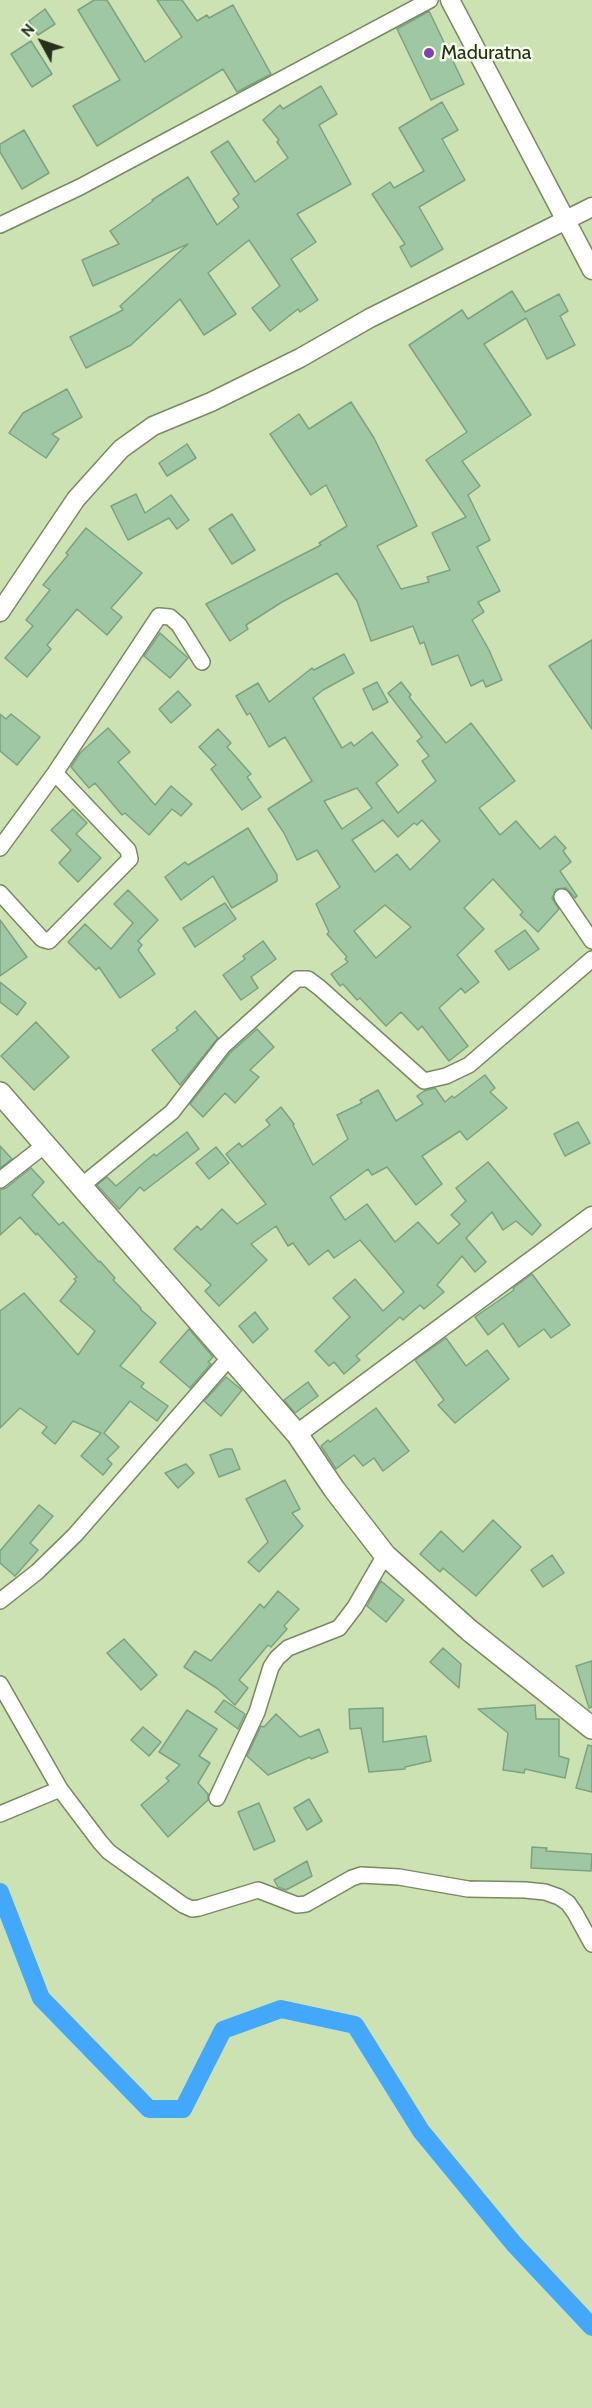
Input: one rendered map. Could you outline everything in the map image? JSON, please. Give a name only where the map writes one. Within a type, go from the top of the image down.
[{"type":"main road","points":[[0,1093],[297,1434],[334,1489],[385,1555],[469,1630],[592,1728]]},
{"type":"street","points":[[0,225],[80,187],[430,0]]},
{"type":"street","points":[[450,0],[592,270]]},
{"type":"street","points":[[0,612],[76,499],[121,449],[153,426],[240,387],[370,318],[592,207]]},
{"type":"street","points":[[0,848],[55,773],[159,616],[168,616],[179,625],[202,662]]},
{"type":"street","points":[[0,893],[43,940],[49,941],[130,858],[128,850],[55,773]]},
{"type":"street","points":[[562,897],[592,941]]},
{"type":"street","points":[[80,1187],[172,1112],[223,1046],[297,979],[308,979],[320,988],[424,1082],[446,1076],[469,1065],[592,959]]},
{"type":"street","points":[[0,1180],[45,1145]]},
{"type":"street","points":[[297,1434],[592,1216]]},
{"type":"street","points":[[0,1601],[37,1572],[75,1535],[230,1357]]},
{"type":"street","points":[[217,1798],[257,1712],[277,1658],[288,1648],[339,1628],[355,1608],[385,1555]]},
{"type":"street","points":[[0,1684],[60,1789],[109,1852],[188,1908],[199,1908],[258,1890],[297,1905],[306,1904],[352,1878],[366,1874],[468,1889],[545,1892],[559,1897],[573,1910],[592,1944]]},
{"type":"street","points":[[0,1814],[60,1789]]},
{"type":"building","points":[[94,0],[107,0],[145,62],[182,37],[157,0],[182,0],[197,21],[207,15],[209,18],[233,5],[271,74],[237,92],[223,69],[97,146],[73,106],[120,80],[78,10]]},
{"type":"building","points":[[45,9],[55,24],[38,35],[29,21]]},
{"type":"building","name":"Maduratna","points":[[429,11],[464,84],[431,100],[397,29]]},
{"type":"building","points":[[31,41],[52,74],[32,87],[11,54]]},
{"type":"building","points":[[321,86],[337,114],[319,125],[351,184],[297,214],[316,242],[291,259],[318,300],[300,312],[298,309],[270,331],[252,308],[280,286],[249,240],[208,273],[236,314],[204,335],[180,299],[131,345],[86,368],[70,337],[123,310],[120,306],[188,244],[93,286],[82,260],[119,244],[110,231],[188,177],[217,225],[239,207],[233,199],[239,194],[211,152],[228,141],[255,182],[288,158],[277,142],[279,140],[263,120],[280,105],[283,109]]},
{"type":"building","points":[[442,102],[458,130],[442,139],[465,180],[419,207],[443,249],[411,267],[400,247],[405,244],[372,194],[390,182],[394,188],[424,171],[399,128]]},
{"type":"building","points":[[24,130],[49,173],[22,189],[0,152],[0,144]]},
{"type":"building","points":[[512,291],[525,312],[559,294],[568,311],[560,316],[575,345],[547,359],[526,318],[484,344],[531,415],[462,461],[480,486],[468,495],[490,540],[477,547],[500,591],[478,602],[484,612],[472,620],[502,680],[486,687],[483,680],[471,686],[458,655],[432,665],[424,642],[420,644],[413,626],[371,641],[357,601],[337,573],[282,602],[246,625],[248,629],[230,641],[206,604],[321,545],[319,543],[347,526],[326,485],[311,495],[270,434],[299,414],[309,429],[351,402],[374,438],[417,526],[377,546],[401,589],[429,582],[427,577],[450,570],[432,533],[466,517],[426,460],[467,432],[409,345],[462,310],[468,319]]},
{"type":"building","points":[[67,389],[82,417],[52,434],[59,439],[46,458],[9,433],[23,413]]},
{"type":"building","points":[[187,444],[196,458],[167,476],[159,463]]},
{"type":"building","points":[[136,494],[145,513],[171,495],[189,520],[177,529],[169,518],[128,540],[111,506]]},
{"type":"building","points":[[232,514],[255,550],[232,564],[209,529]]},
{"type":"building","points":[[86,528],[142,573],[111,608],[122,617],[107,635],[77,609],[47,645],[51,649],[27,677],[5,658],[33,626],[26,620],[50,590],[43,585],[68,555],[66,553]]},
{"type":"building","points":[[160,633],[188,658],[170,678],[144,656]]},
{"type":"building","points":[[592,640],[592,729],[549,666]]},
{"type":"building","points":[[344,654],[354,673],[313,698],[342,748],[351,742],[354,746],[372,732],[398,765],[376,783],[398,813],[436,781],[422,761],[429,756],[417,741],[422,737],[388,693],[401,682],[411,695],[409,697],[446,743],[471,723],[515,781],[479,808],[500,835],[516,821],[540,849],[555,836],[566,848],[563,851],[571,862],[560,871],[577,896],[575,898],[566,888],[556,889],[552,898],[559,909],[538,932],[520,915],[523,912],[493,879],[464,908],[484,929],[457,955],[479,982],[465,993],[461,988],[439,1008],[468,1046],[449,1061],[422,1026],[418,1030],[401,1012],[386,1026],[360,998],[357,1000],[343,984],[340,986],[331,974],[348,962],[345,959],[347,957],[327,934],[329,932],[316,904],[340,887],[317,850],[297,860],[284,833],[268,809],[312,781],[285,737],[269,747],[250,713],[247,715],[236,696],[258,683],[269,702],[312,668],[314,670]],"holes":[[[357,788],[372,808],[342,829],[324,801]],[[383,820],[398,837],[414,823],[417,825],[422,820],[440,841],[410,870],[397,854],[375,872],[352,840]],[[385,905],[411,927],[376,958],[354,931]]]},
{"type":"building","points":[[377,682],[388,702],[373,710],[363,689]]},
{"type":"building","points":[[178,691],[191,705],[171,723],[159,709]]},
{"type":"building","points":[[0,714],[6,719],[11,714],[40,737],[17,765],[0,751]]},
{"type":"building","points":[[108,728],[130,752],[118,762],[155,805],[171,786],[192,804],[181,816],[172,809],[149,835],[125,813],[122,815],[95,783],[89,788],[71,767],[80,753]]},
{"type":"building","points":[[218,729],[231,743],[227,747],[251,774],[247,777],[261,797],[242,810],[211,769],[216,765],[199,747]]},
{"type":"building","points":[[73,809],[87,823],[76,834],[101,858],[78,882],[59,863],[71,850],[51,830]]},
{"type":"building","points":[[248,828],[277,875],[277,881],[232,908],[213,876],[181,900],[165,877],[185,862],[188,865]]},
{"type":"building","points":[[128,890],[158,920],[138,941],[142,945],[138,950],[155,974],[120,998],[99,967],[96,970],[68,942],[85,924],[111,949],[133,923],[114,904]]},
{"type":"building","points":[[225,903],[236,919],[195,947],[183,928]]},
{"type":"building","points":[[0,920],[27,957],[0,976]]},
{"type":"building","points":[[525,930],[539,949],[509,970],[495,951]]},
{"type":"building","points":[[263,941],[276,959],[251,977],[258,988],[241,1000],[223,975],[245,959],[243,956]]},
{"type":"building","points":[[0,982],[26,1003],[17,1015],[0,1002]]},
{"type":"building","points":[[195,1011],[218,1038],[180,1085],[152,1050],[178,1030],[176,1028]]},
{"type":"building","points":[[36,1022],[69,1057],[34,1090],[1,1056]]},
{"type":"building","points":[[257,1029],[274,1047],[250,1070],[259,1077],[235,1103],[225,1093],[203,1117],[190,1104],[230,1053]]},
{"type":"building","points":[[485,1075],[495,1088],[490,1092],[507,1108],[467,1140],[460,1131],[422,1156],[442,1184],[416,1205],[387,1167],[372,1175],[368,1169],[330,1197],[345,1220],[367,1204],[395,1242],[418,1222],[438,1244],[460,1224],[451,1215],[466,1201],[456,1188],[488,1162],[541,1225],[532,1235],[516,1221],[503,1230],[492,1212],[466,1238],[486,1262],[475,1272],[462,1256],[437,1285],[444,1292],[424,1309],[420,1305],[403,1320],[400,1317],[356,1356],[360,1360],[344,1374],[334,1362],[329,1366],[315,1351],[350,1317],[333,1298],[355,1279],[383,1311],[404,1292],[360,1240],[334,1258],[328,1250],[309,1265],[293,1243],[288,1246],[276,1226],[251,1244],[267,1260],[219,1306],[205,1291],[211,1285],[174,1249],[197,1226],[201,1230],[222,1209],[237,1224],[266,1204],[226,1154],[239,1143],[242,1147],[270,1125],[266,1120],[281,1107],[294,1124],[313,1165],[348,1139],[337,1115],[362,1103],[360,1100],[378,1090],[396,1121],[423,1104],[417,1096],[424,1091],[435,1088],[445,1102]]},
{"type":"building","points":[[578,1122],[590,1143],[565,1156],[554,1134]]},
{"type":"building","points":[[187,1132],[199,1149],[144,1191],[140,1187],[119,1209],[97,1185],[107,1177],[116,1186],[154,1154],[156,1156]]},
{"type":"building","points":[[0,1146],[12,1159],[0,1168]]},
{"type":"building","points":[[216,1147],[229,1163],[209,1179],[196,1163]]},
{"type":"building","points":[[31,1168],[44,1182],[32,1195],[59,1225],[63,1222],[115,1278],[113,1280],[156,1323],[120,1366],[144,1383],[141,1387],[168,1406],[157,1421],[130,1401],[104,1433],[119,1447],[107,1459],[112,1464],[103,1475],[81,1456],[101,1433],[73,1421],[55,1444],[42,1433],[47,1427],[20,1408],[0,1428],[0,1311],[24,1293],[78,1355],[95,1331],[60,1301],[77,1277],[37,1233],[36,1235],[20,1217],[0,1235],[0,1190],[6,1188]]},
{"type":"building","points":[[532,1274],[570,1325],[551,1338],[544,1329],[519,1347],[503,1323],[488,1335],[475,1317],[514,1290],[513,1288]]},
{"type":"building","points":[[255,1312],[268,1329],[253,1343],[239,1326]]},
{"type":"building","points":[[189,1329],[213,1357],[208,1362],[211,1364],[190,1388],[160,1362]]},
{"type":"building","points":[[446,1338],[466,1366],[487,1350],[509,1379],[455,1423],[438,1405],[444,1400],[415,1360]]},
{"type":"building","points":[[226,1377],[242,1390],[221,1416],[204,1401]]},
{"type":"building","points":[[308,1382],[318,1396],[295,1413],[284,1400]]},
{"type":"building","points":[[376,1408],[409,1451],[383,1471],[374,1458],[363,1466],[354,1455],[336,1469],[321,1446],[328,1440],[330,1442]]},
{"type":"building","points":[[232,1449],[240,1469],[219,1477],[210,1455]]},
{"type":"building","points":[[186,1464],[194,1473],[178,1488],[165,1473]]},
{"type":"building","points":[[285,1480],[300,1509],[292,1513],[303,1526],[259,1572],[248,1562],[268,1542],[246,1499]]},
{"type":"building","points":[[39,1505],[53,1516],[30,1543],[38,1550],[15,1576],[0,1563],[0,1551]]},
{"type":"building","points":[[493,1520],[521,1547],[476,1596],[443,1568],[440,1572],[420,1554],[441,1531],[463,1552]]},
{"type":"building","points":[[552,1555],[564,1573],[543,1587],[531,1570]]},
{"type":"building","points":[[381,1581],[404,1600],[386,1622],[367,1606]]},
{"type":"building","points":[[278,1591],[299,1609],[284,1626],[287,1629],[271,1647],[268,1645],[239,1680],[248,1688],[235,1705],[218,1689],[184,1667],[195,1651],[211,1661],[260,1604],[264,1608]]},
{"type":"building","points":[[124,1639],[157,1675],[141,1690],[107,1653]]},
{"type":"building","points":[[443,1648],[461,1664],[459,1688],[430,1662]]},
{"type":"building","points":[[592,1661],[592,1707],[589,1708],[576,1666]]},
{"type":"building","points":[[224,1700],[245,1714],[238,1729],[215,1712]]},
{"type":"building","points":[[535,1705],[536,1719],[559,1719],[559,1756],[569,1759],[565,1778],[525,1769],[524,1773],[503,1770],[508,1733],[478,1709]]},
{"type":"building","points":[[383,1708],[383,1742],[426,1736],[431,1761],[405,1767],[405,1769],[369,1772],[361,1728],[350,1729],[349,1709]]},
{"type":"building","points":[[187,1710],[217,1729],[199,1756],[210,1763],[198,1783],[208,1794],[208,1800],[168,1837],[141,1805],[169,1781],[166,1778],[180,1765],[159,1752]]},
{"type":"building","points":[[276,1714],[300,1737],[319,1729],[328,1752],[268,1775],[247,1756],[261,1726],[264,1727]]},
{"type":"building","points":[[143,1727],[161,1742],[149,1756],[131,1740]]},
{"type":"building","points":[[588,1745],[592,1746],[592,1792],[576,1788]]},
{"type":"building","points":[[309,1799],[322,1821],[307,1830],[294,1808]]},
{"type":"building","points":[[259,1803],[275,1841],[254,1850],[238,1812]]},
{"type":"building","points":[[532,1847],[547,1848],[546,1851],[592,1854],[591,1871],[531,1868]]},
{"type":"building","points":[[307,1861],[312,1876],[286,1890],[278,1887],[274,1880]]},
{"type":"waterway","points":[[0,1892],[41,1998],[149,2109],[183,2109],[223,2030],[281,2009],[355,2025],[421,2131],[514,2244],[592,2327]]},
{"type":"place","name":"Maduratna","points":[[429,53]]}]
